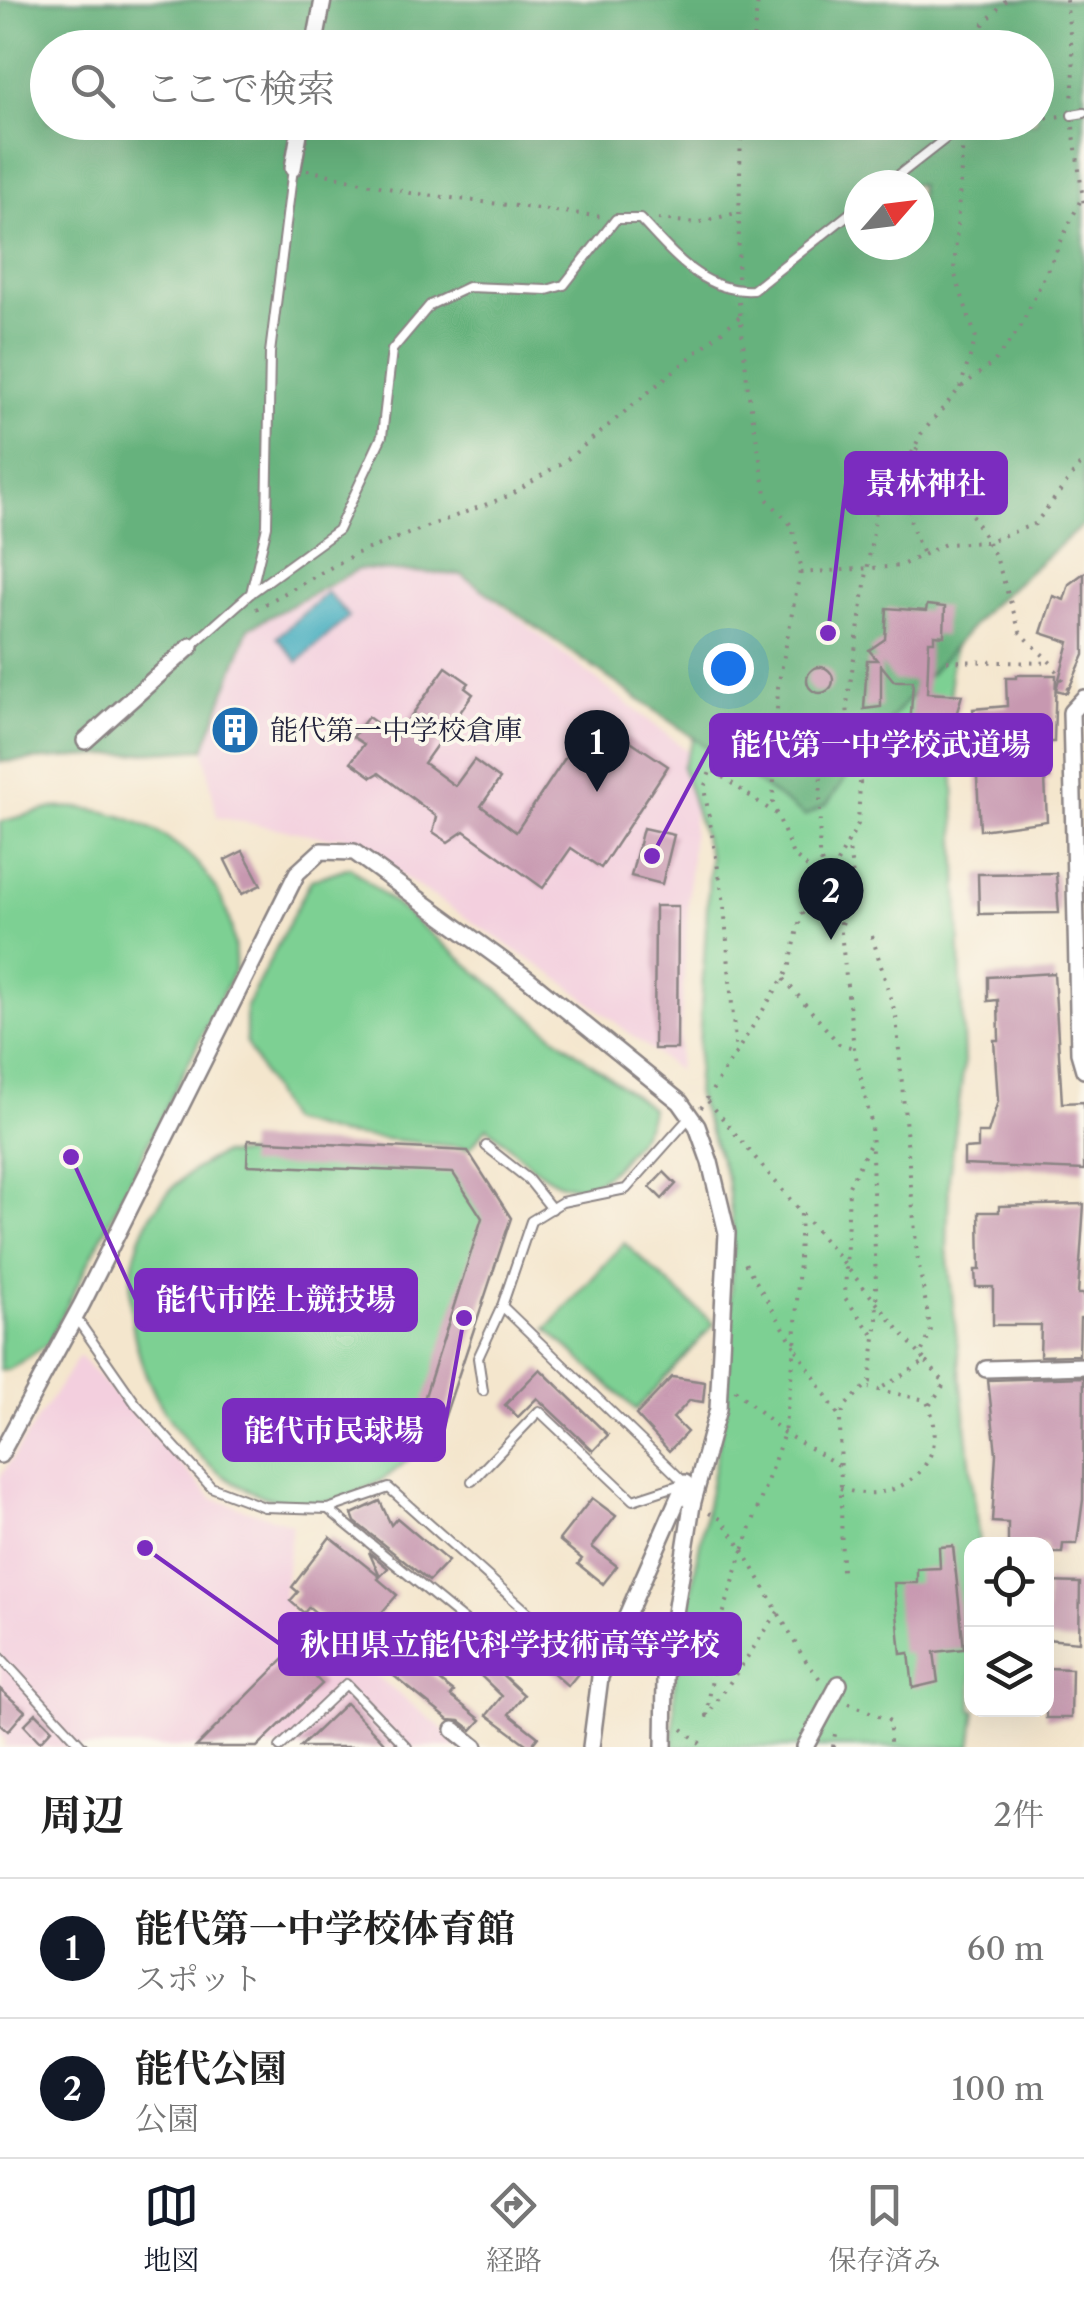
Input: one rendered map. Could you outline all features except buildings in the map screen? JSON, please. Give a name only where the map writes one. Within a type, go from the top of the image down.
[{"type":"street","points":[[317,30],[323,0]]},
{"type":"street","points":[[292,168],[297,140]]},
{"type":"street","points":[[85,742],[191,646]]},
{"type":"street","points":[[1084,698],[1071,712],[1079,1053],[1084,1070]]},
{"type":"street","points":[[0,1455],[75,1317],[297,874],[321,851],[354,852],[528,979],[636,1065],[690,1117],[710,1162],[727,1233],[718,1409],[692,1505],[663,1714],[664,1747]]},
{"type":"street","points":[[986,1369],[1084,1366]]},
{"type":"street","points":[[685,1483],[692,1505]]},
{"type":"street","points":[[591,1747],[600,1677],[685,1483]]},
{"type":"street","points":[[804,1747],[841,1692]]},
{"type":"street","points":[[454,1730],[475,1747]]},
{"type":"lane","points":[[1072,115],[1084,114]]},
{"type":"lane","points":[[905,170],[944,140]]},
{"type":"lane","points":[[250,593],[268,526],[270,352],[292,168]]},
{"type":"lane","points":[[191,646],[250,593],[338,530],[382,436],[392,350],[430,305],[468,287],[547,290],[564,285],[616,219],[640,219],[673,258],[709,280],[738,290],[753,290],[844,218]]},
{"type":"lane","points":[[484,1391],[478,1358],[502,1306],[531,1222],[552,1208],[626,1188],[690,1117]]},
{"type":"lane","points":[[486,1146],[528,1180],[552,1208]]},
{"type":"lane","points":[[472,1481],[539,1412],[633,1500],[685,1483],[502,1306]]},
{"type":"lane","points":[[75,1317],[136,1404],[210,1487],[264,1507],[328,1509],[390,1488],[600,1677]]},
{"type":"lane","points":[[328,1509],[520,1666]]},
{"type":"lane","points":[[0,1657],[83,1747]]},
{"type":"lane","points":[[280,1747],[346,1684],[407,1747]]},
{"type":"path","points":[[754,30],[758,0]]},
{"type":"path","points":[[978,30],[1006,0]]},
{"type":"path","points":[[1066,0],[1074,68],[1072,115],[1084,206]]},
{"type":"path","points":[[1054,117],[1072,115]]},
{"type":"path","points":[[740,140],[739,317],[768,499],[792,526],[800,573],[778,687],[776,814],[793,855],[826,884]]},
{"type":"path","points":[[960,388],[976,338],[954,272],[963,140]]},
{"type":"path","points":[[292,168],[410,193],[617,218]]},
{"type":"path","points":[[690,1117],[708,1101],[783,978],[800,916],[826,884],[862,806],[850,748],[847,704],[878,498],[904,470],[922,434],[960,388],[994,362],[1020,328],[1081,199]]},
{"type":"path","points":[[641,218],[696,223],[737,213]]},
{"type":"path","points":[[245,615],[355,554],[511,495],[570,458],[739,317]]},
{"type":"path","points":[[922,434],[904,491],[912,530],[923,554]]},
{"type":"path","points":[[800,573],[869,572],[900,566],[945,544],[988,542],[1035,524],[1084,460]]},
{"type":"path","points":[[972,514],[988,542],[1020,632],[1069,685],[1071,712]]},
{"type":"path","points":[[947,660],[1051,663]]},
{"type":"path","points":[[822,726],[819,855],[841,928],[854,1048],[871,1122],[869,1146],[877,1210],[877,1304],[867,1388],[846,1405],[840,1418],[842,1574]]},
{"type":"path","points":[[736,1056],[724,903],[704,788],[711,769],[776,814]]},
{"type":"path","points":[[841,928],[855,892],[848,841]]},
{"type":"path","points":[[872,936],[896,1016],[917,1254],[931,1332],[920,1354]]},
{"type":"path","points":[[783,978],[839,1044],[854,1048]]},
{"type":"path","points":[[708,1101],[945,1384],[929,1406]]},
{"type":"path","points":[[869,1146],[849,1186],[846,1298],[875,1338]]},
{"type":"path","points":[[778,1612],[707,1716],[718,1631],[784,1433],[795,1347],[801,1214]]},
{"type":"path","points":[[727,1233],[840,1418]]},
{"type":"path","points":[[878,1390],[926,1361]]},
{"type":"path","points":[[718,1375],[784,1433],[840,1466]]},
{"type":"path","points":[[840,1488],[860,1496],[892,1493],[904,1487],[934,1446],[926,1400],[867,1388]]},
{"type":"path","points":[[692,1505],[721,1519],[744,1550],[803,1657],[841,1692],[848,1706],[890,1721],[890,1747]]},
{"type":"path","points":[[663,1714],[705,1747]]},
{"type":"shaded area","points":[[358,569],[462,575],[697,758],[678,1071],[561,980],[341,836],[329,838],[217,817],[204,749],[249,628]]},
{"type":"shaded area","points":[[79,1356],[213,1499],[292,1524],[284,1596],[294,1612],[466,1747],[4,1747],[5,1740],[0,1736],[0,1477]]},
{"type":"green space","points":[[0,0],[1084,0],[1084,524],[989,607],[881,730],[827,804],[805,816],[462,575],[359,569],[249,628],[204,749],[0,762]]},
{"type":"green space","points":[[1043,193],[950,672],[964,1065],[949,1176],[947,1249],[978,1537],[964,1537],[964,1717],[975,1717],[971,1747],[673,1747],[675,1678],[725,1408],[733,1230],[727,1178],[696,1094],[710,858],[682,767],[756,588]]},
{"type":"green space","points":[[53,808],[88,809],[122,816],[181,848],[204,872],[222,900],[232,933],[235,969],[48,1344],[10,1369],[0,1370],[0,822]]},
{"type":"green space","points":[[350,867],[552,1034],[651,1108],[640,1136],[602,1178],[585,1186],[568,1186],[552,1180],[487,1127],[470,1148],[337,1134],[288,1121],[246,1043],[246,1007],[311,880]]},
{"type":"green space","points":[[222,1154],[459,1156],[501,1221],[417,1451],[345,1497],[275,1500],[213,1468],[165,1412],[136,1343],[132,1270],[159,1204]]},
{"type":"green space","points":[[624,1243],[714,1324],[636,1410],[547,1329]]},
{"type":"water","points":[[327,592],[349,617],[298,662],[277,637]]},
{"type":"place","name":"景林神社","points":[[828,633]]},
{"type":"place","name":"能代第一中学校倉庫","points":[[235,730]]},
{"type":"place","name":"能代第一中学校体育館","points":[[597,792]]},
{"type":"place","name":"能代第一中学校武道場","points":[[652,856]]},
{"type":"place","name":"能代公園","points":[[831,940]]},
{"type":"place","name":"能代市陸上競技場","points":[[71,1157]]},
{"type":"place","name":"能代市民球場","points":[[464,1318]]},
{"type":"place","name":"秋田県立能代科学技術高等学校","points":[[145,1548]]}]
